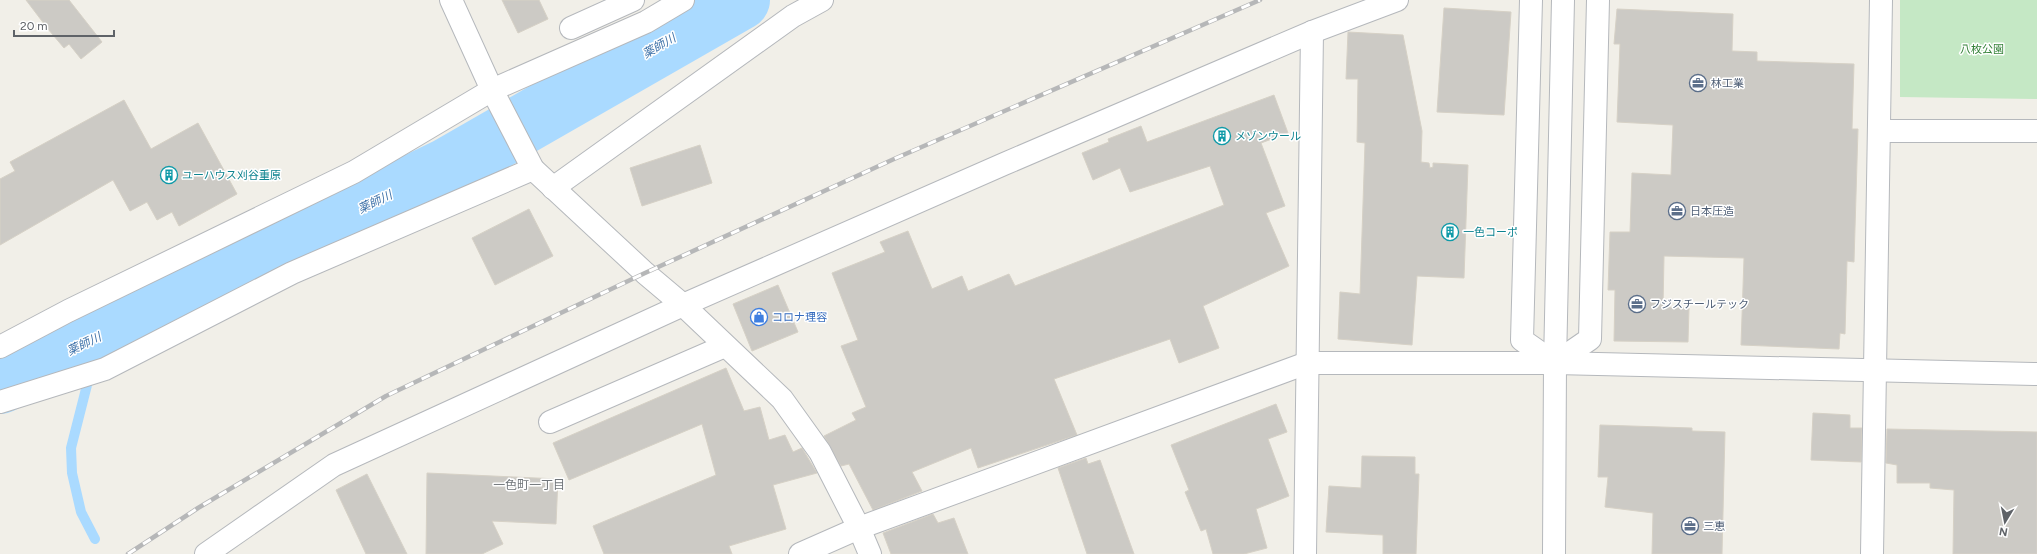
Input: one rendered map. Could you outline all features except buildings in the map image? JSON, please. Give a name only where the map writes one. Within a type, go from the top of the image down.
[{"type":"street","points":[[451,0],[492,90],[534,169],[782,398],[820,452],[859,528],[870,554]]},
{"type":"street","points":[[571,28],[633,0]]},
{"type":"street","points":[[0,347],[68,311],[354,172],[492,90],[646,22],[683,0]]},
{"type":"street","points":[[554,188],[793,16],[822,0]]},
{"type":"street","points":[[206,554],[334,465],[683,305],[1011,161],[1312,32],[1397,0]]},
{"type":"street","points":[[1531,0],[1522,340],[1555,364]]},
{"type":"street","points":[[1554,554],[1555,364],[1563,0]]},
{"type":"street","points":[[1555,364],[1590,339],[1598,0]]},
{"type":"street","points":[[1872,554],[1876,372],[1880,0]]},
{"type":"street","points":[[1305,554],[1312,32]]},
{"type":"street","points":[[1879,131],[2037,131]]},
{"type":"street","points":[[0,402],[106,369],[292,273],[534,169]]},
{"type":"street","points":[[550,422],[725,346]]},
{"type":"street","points":[[800,554],[859,528],[1307,363],[1555,364],[1876,372],[2037,374]]},
{"type":"green space","name":"八枚公園","points":[[1900,0],[2037,0],[2037,99],[1900,97]]},
{"type":"waterway","name":"薬師川","points":[[0,384],[447,168],[740,0]]},
{"type":"waterway","points":[[86,341],[92,356]]},
{"type":"waterway","points":[[87,385],[71,448],[72,473],[81,512],[95,539]]},
{"type":"railway","points":[[128,554],[198,508],[386,396],[645,273],[894,159],[1260,0]]},
{"type":"place","name":"林工業","points":[[1698,83]]},
{"type":"place","name":"メゾンウール","points":[[1222,136]]},
{"type":"place","name":"ユーハウス刈谷重原","points":[[169,175]]},
{"type":"place","name":"日本圧造","points":[[1677,211]]},
{"type":"place","name":"一色コーポ","points":[[1450,232]]},
{"type":"place","name":"フジスチールテック","points":[[1637,304]]},
{"type":"place","name":"コロナ理容","points":[[759,317]]},
{"type":"place","name":"三恵","points":[[1690,526]]},
{"type":"district","name":"一色町一丁目","points":[[529,485]]}]
